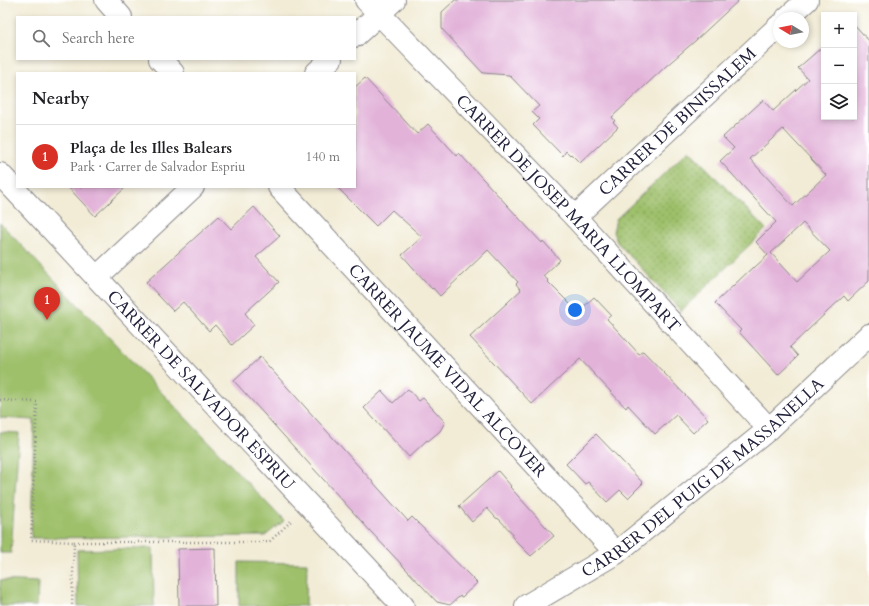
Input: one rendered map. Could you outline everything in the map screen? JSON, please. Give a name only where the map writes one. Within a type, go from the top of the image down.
[{"type":"street","points":[[106,0],[120,16]]},
{"type":"street","points":[[794,12],[807,0]]},
{"type":"street","points":[[356,35],[380,5]]},
{"type":"street","name":"CARRER DE JOSEP MARIA LLOMPART","points":[[380,5],[769,429]]},
{"type":"street","name":"CARRER DE BINISSALEM","points":[[575,217],[773,32]]},
{"type":"street","points":[[161,60],[172,72]]},
{"type":"street","points":[[317,72],[330,60]]},
{"type":"street","name":"CARRER DE SALVADOR ESPRIU","points":[[0,174],[403,606]]},
{"type":"street","points":[[96,277],[192,188]]},
{"type":"street","name":"CARRER JAUME VIDAL ALCOVER","points":[[280,188],[616,553]]},
{"type":"street","name":"CARRER DEL PUIG DE MASSANELLA","points":[[526,606],[616,553],[769,429],[869,335]]},
{"type":"path","points":[[0,400],[37,402],[31,540],[74,542],[269,542],[309,504]]},
{"type":"path","points":[[72,606],[74,542]]},
{"type":"green space","points":[[689,150],[766,229],[681,311],[617,242],[613,232],[616,219]]},
{"type":"green space","points":[[0,223],[284,521],[265,536],[31,538],[34,420],[0,418]]},
{"type":"green space","points":[[0,432],[19,433],[11,553],[0,553]]},
{"type":"green space","points":[[153,548],[154,606],[78,606],[77,550]]},
{"type":"green space","points":[[239,562],[307,563],[306,606],[239,606]]},
{"type":"green space","points":[[0,580],[38,582],[37,606],[0,606]]},
{"type":"building","points":[[455,0],[739,0],[612,117],[615,121],[613,122],[618,127],[580,163],[566,151],[563,156],[533,125],[539,119],[532,112],[539,106],[509,75],[483,73],[442,29],[442,12]]},
{"type":"building","points":[[857,27],[869,41],[869,281],[848,301],[844,296],[790,347],[798,356],[778,375],[739,332],[741,330],[715,303],[768,255],[756,242],[776,222],[720,161],[734,148],[723,137],[763,100],[773,111],[808,79],[798,68],[821,48],[821,120],[857,120]],"holes":[[[783,129],[826,175],[793,206],[750,159]],[[803,223],[830,251],[797,282],[771,253]]]},
{"type":"building","points":[[365,78],[417,134],[428,124],[457,156],[459,153],[542,243],[543,241],[560,260],[543,276],[548,280],[547,281],[578,312],[594,297],[611,315],[607,319],[639,354],[643,351],[708,419],[693,433],[676,415],[655,434],[628,405],[626,408],[580,359],[532,404],[470,337],[521,290],[516,284],[518,282],[488,250],[440,296],[402,255],[422,237],[392,210],[376,226],[338,188],[356,188],[356,86]]},
{"type":"building","points":[[69,188],[125,188],[95,216]]},
{"type":"building","points":[[254,207],[280,236],[256,257],[279,282],[245,313],[254,325],[232,345],[215,325],[209,331],[183,302],[173,311],[146,282],[219,216],[231,229]]},
{"type":"building","points":[[260,357],[408,521],[412,517],[477,583],[462,597],[460,596],[450,605],[437,602],[234,381]]},
{"type":"building","points":[[408,389],[419,401],[423,398],[445,422],[440,431],[428,441],[427,440],[409,457],[364,408],[382,391],[393,403]]},
{"type":"building","points":[[596,434],[643,483],[628,498],[620,490],[607,502],[588,482],[585,484],[566,464]]},
{"type":"building","points":[[498,471],[511,486],[510,487],[554,536],[531,556],[512,537],[513,534],[487,508],[472,522],[459,506]]},
{"type":"building","points":[[215,548],[216,606],[179,606],[178,549]]},
{"type":"place","name":"Plaça de les Illes Balears","points":[[47,320]]}]
